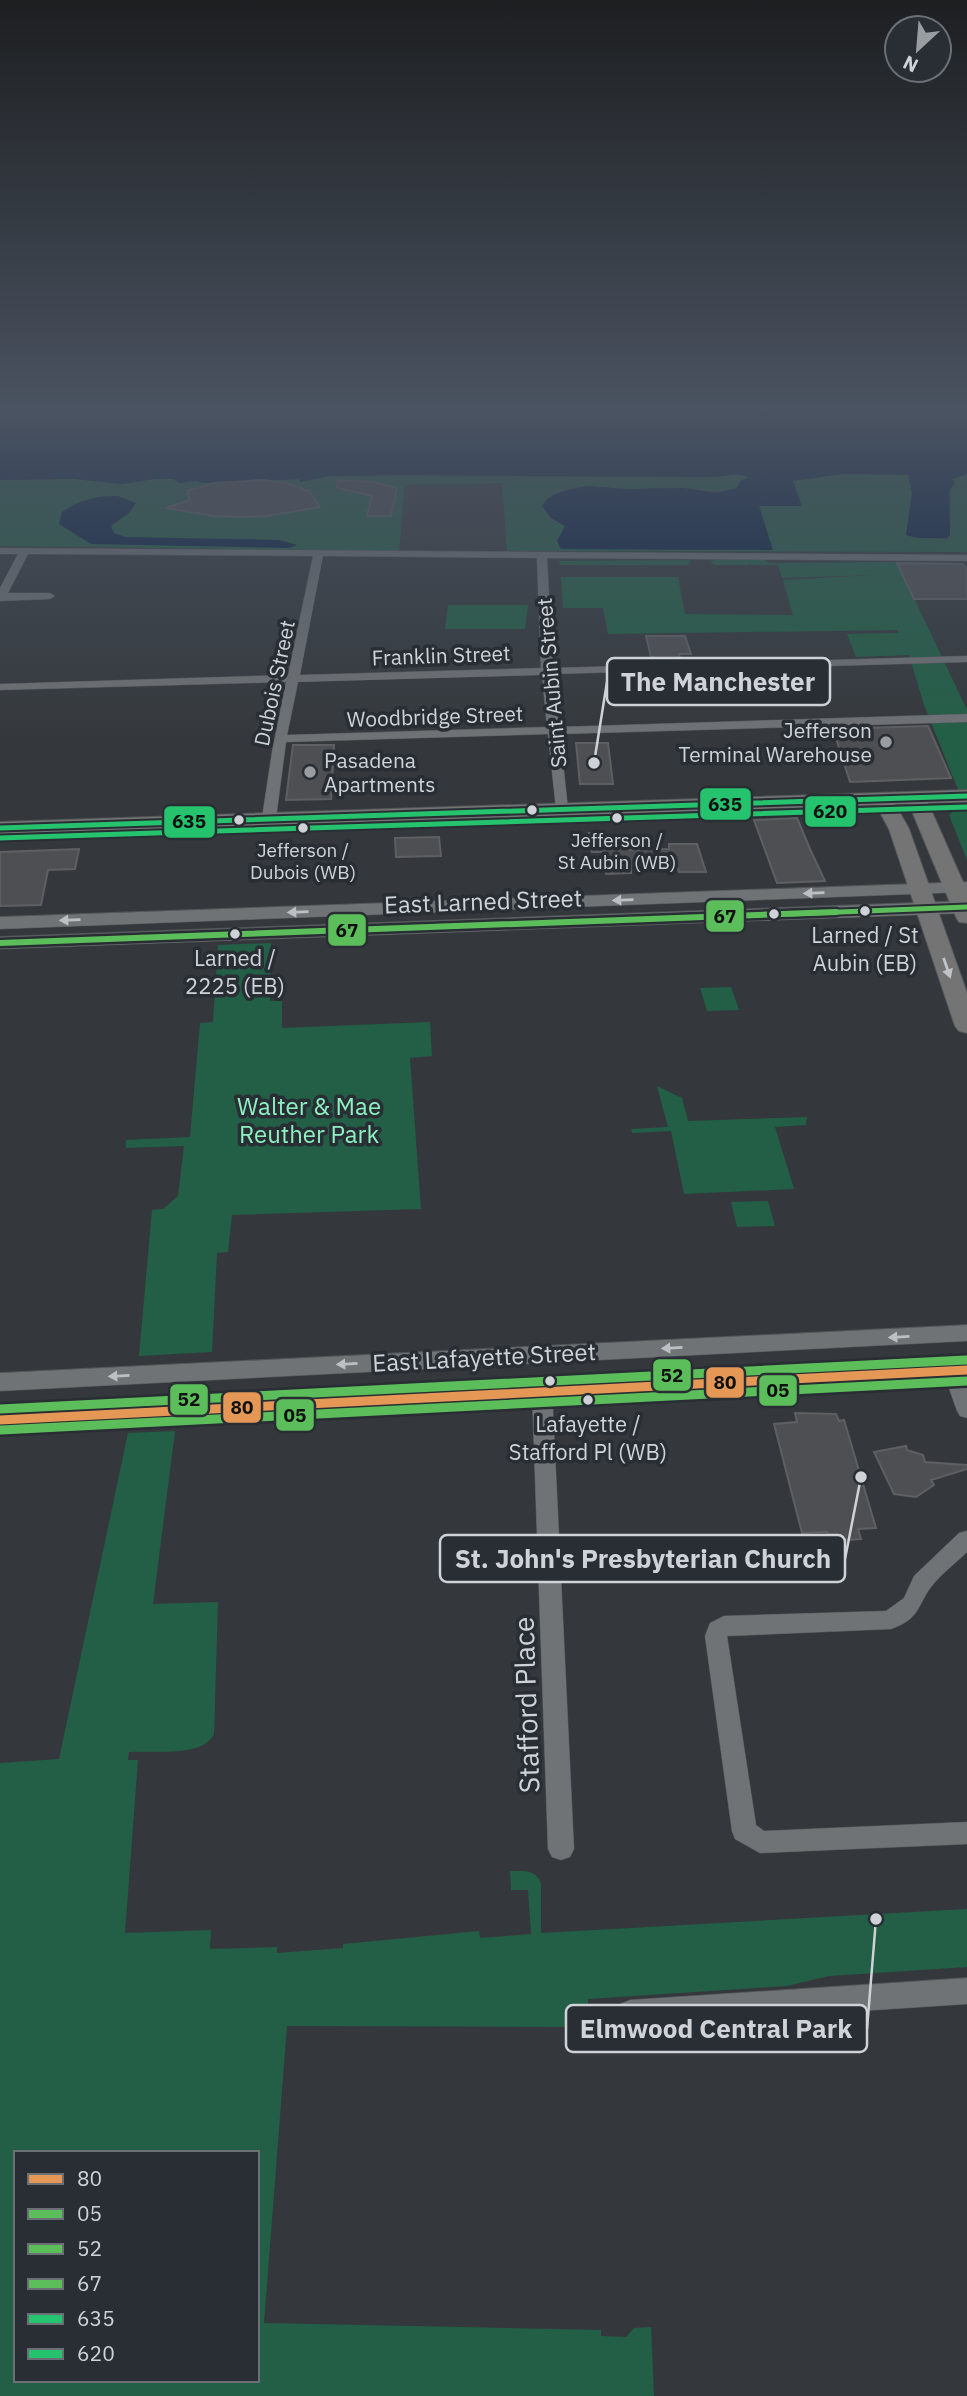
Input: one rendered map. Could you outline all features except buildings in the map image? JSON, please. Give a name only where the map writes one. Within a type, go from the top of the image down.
[{"type":"main road","points":[[0,828],[962,796]]},
{"type":"main road","points":[[915,797],[962,901],[951,925],[923,899]]},
{"type":"main road","points":[[882,799],[896,824],[967,1026]]},
{"type":"main road","points":[[896,824],[910,820],[926,822]]},
{"type":"main road","points":[[923,899],[931,873],[962,901]]},
{"type":"street","points":[[0,551],[967,558]]},
{"type":"street","points":[[25,551],[0,597],[50,596]]},
{"type":"street","name":"Dubois Street","points":[[270,818],[281,739],[318,555]]},
{"type":"street","name":"Saint Aubin Street","points":[[542,556],[547,671],[562,809]]},
{"type":"street","name":"Franklin Street","points":[[0,687],[967,659]]},
{"type":"street","name":"Woodbridge Street","points":[[281,739],[967,718]]},
{"type":"street","points":[[882,891],[892,900],[890,910]]},
{"type":"street","name":"East Larned Street","points":[[0,923],[882,891],[923,899]]},
{"type":"street","points":[[691,898],[697,918]]},
{"type":"street","name":"East Larned Street","points":[[0,943],[890,910],[923,899]]},
{"type":"street","points":[[386,909],[388,929]]},
{"type":"street","name":"East Lafayette Street","points":[[0,1382],[967,1333]]},
{"type":"street","points":[[777,1343],[788,1379]]},
{"type":"street","points":[[960,1371],[967,1411]]},
{"type":"street","name":"East Lafayette Street","points":[[0,1420],[960,1371]]},
{"type":"street","points":[[200,1372],[200,1409]]},
{"type":"street","name":"Stafford Place","points":[[542,1391],[561,1850]]},
{"type":"street","points":[[967,1539],[922,1582],[912,1604],[891,1620],[724,1625],[718,1629],[716,1636],[744,1831],[750,1837],[760,1842],[967,1833]]},
{"type":"street","points":[[630,2013],[967,1991]]},
{"type":"green space","points":[[0,522],[402,522],[399,551],[0,546]]},
{"type":"green space","points":[[505,522],[558,522],[565,526],[561,549],[772,550],[764,522],[908,522],[906,535],[947,539],[950,535],[950,522],[967,522],[967,552],[507,551]]},
{"type":"green space","points":[[691,560],[688,565],[560,565],[559,561]]},
{"type":"green space","points":[[764,560],[770,563],[897,562],[967,710],[967,860],[949,815],[963,802],[924,705],[909,655],[856,657],[847,634],[898,633],[898,630],[608,634],[603,608],[563,608],[561,577],[678,577],[685,614],[793,615],[783,580],[873,575],[782,578],[778,565],[715,565],[710,562]]},
{"type":"green space","points":[[448,605],[528,605],[525,629],[445,629]]},
{"type":"green space","name":"Walter & Mae Reuther Park","points":[[271,943],[270,1001],[282,1001],[282,1028],[430,1022],[432,1056],[410,1058],[421,1209],[232,1215],[228,1252],[217,1253],[212,1352],[139,1356],[152,1210],[163,1209],[178,1196],[184,1146],[126,1148],[126,1140],[190,1137],[200,1023],[213,1022],[218,945]]},
{"type":"green space","points":[[731,987],[739,1010],[707,1011],[700,988]]},
{"type":"green space","points":[[657,1086],[682,1098],[688,1121],[807,1117],[806,1125],[775,1127],[794,1189],[684,1194],[671,1131],[632,1133],[631,1129],[668,1127]]},
{"type":"green space","points":[[768,1201],[775,1226],[737,1227],[731,1202]]},
{"type":"green space","points":[[175,1431],[153,1604],[218,1602],[214,1734],[208,1742],[188,1750],[129,1752],[128,1760],[138,1760],[125,1933],[211,1930],[210,1949],[277,1947],[277,1953],[343,1948],[343,1944],[479,1931],[480,1938],[531,1934],[528,1890],[511,1890],[510,1871],[524,1871],[536,1875],[541,1883],[541,1933],[967,1909],[967,1967],[829,1976],[787,1986],[588,1999],[588,2019],[608,2027],[287,2026],[264,2323],[601,2330],[601,2336],[626,2337],[634,2328],[651,2327],[654,2396],[0,2396],[0,1763],[59,1759],[128,1433]]},
{"type":"water","points":[[60,522],[117,522],[111,526],[114,533],[126,537],[280,540],[297,545],[289,548],[91,544],[59,524]]},
{"type":"water","points":[[558,522],[764,522],[773,550],[561,549],[557,541],[565,526]]},
{"type":"water","points":[[908,522],[950,522],[950,535],[947,538],[918,538],[906,535]]},
{"type":"transit line","name":"635","points":[[0,828],[967,796]]},
{"type":"transit line","name":"620","points":[[0,838],[967,807]]},
{"type":"transit line","name":"67","points":[[0,943],[967,907]]},
{"type":"transit line","name":"52","points":[[0,1409],[966,1360]]},
{"type":"transit line","name":"80","points":[[0,1420],[967,1370]]},
{"type":"transit line","name":"05","points":[[1,1430],[967,1381]]},
{"type":"place","name":"Jefferson Terminal Warehouse","points":[[886,742]]},
{"type":"place","name":"The Manchester","points":[[594,763]]},
{"type":"place","name":"Pasadena Apartments","points":[[310,772]]},
{"type":"place","name":"Jefferson / St Aubin (WB)","points":[[617,818]]},
{"type":"place","name":"Jefferson / Dubois (WB)","points":[[303,828]]},
{"type":"place","name":"Larned / St Aubin (EB)","points":[[865,911]]},
{"type":"place","name":"Larned / 2225 (EB)","points":[[235,934]]},
{"type":"place","name":"Lafayette / Stafford Pl (WB)","points":[[588,1400]]},
{"type":"place","name":"St. John's Presbyterian Church","points":[[861,1477]]},
{"type":"place","name":"Elmwood Central Park","points":[[876,1919]]}]
